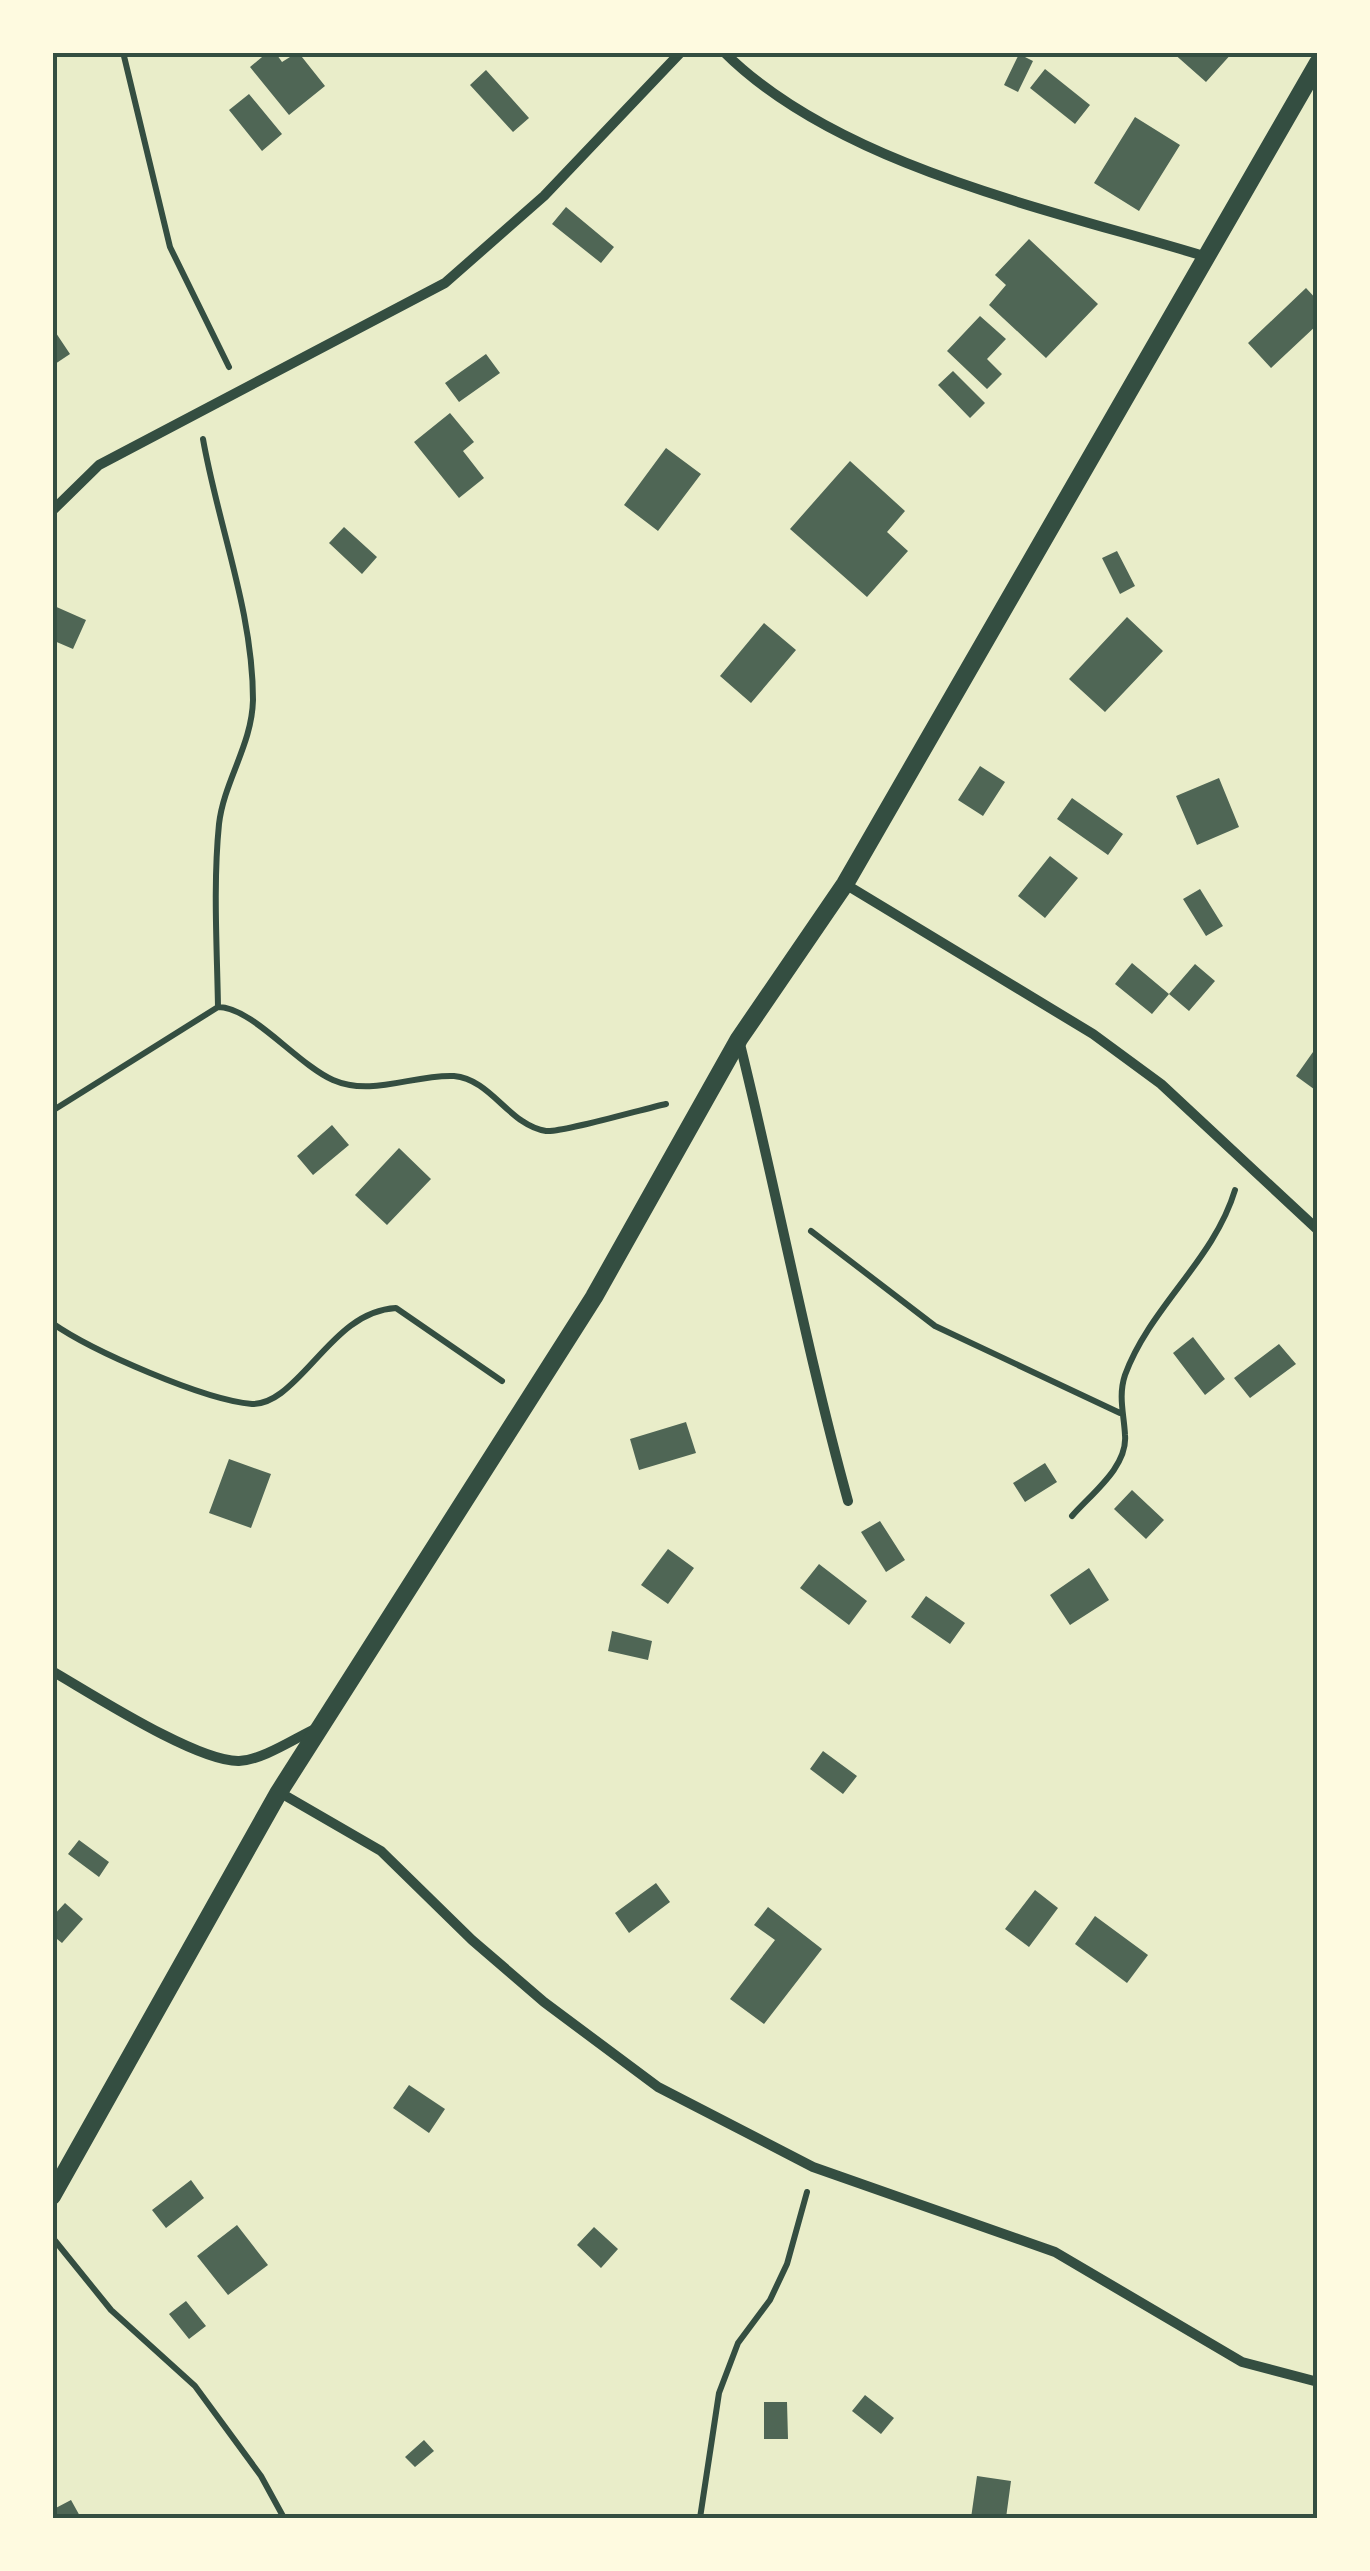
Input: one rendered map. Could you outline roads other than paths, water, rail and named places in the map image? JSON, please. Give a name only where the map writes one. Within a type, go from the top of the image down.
[{"type":"street","points":[[52,511],[99,465],[445,283],[544,196],[681,52]]},
{"type":"street","points":[[724,52],[797,109],[856,141],[930,172],[1209,258]]},
{"type":"street","points":[[52,2196],[280,1792],[529,1401],[710,1095],[739,1039],[845,884],[1209,258],[1318,62]]},
{"type":"street","points":[[845,884],[1093,1034],[1160,1084],[1318,1230]]},
{"type":"street","points":[[739,1039],[782,1210],[812,1370],[848,1501]]},
{"type":"street","points":[[52,1671],[122,1713],[221,1760],[244,1761],[324,1725]]},
{"type":"street","points":[[280,1792],[381,1850],[472,1940],[544,2002],[658,2087],[813,2167],[1055,2252],[1242,2362],[1318,2382]]}]
